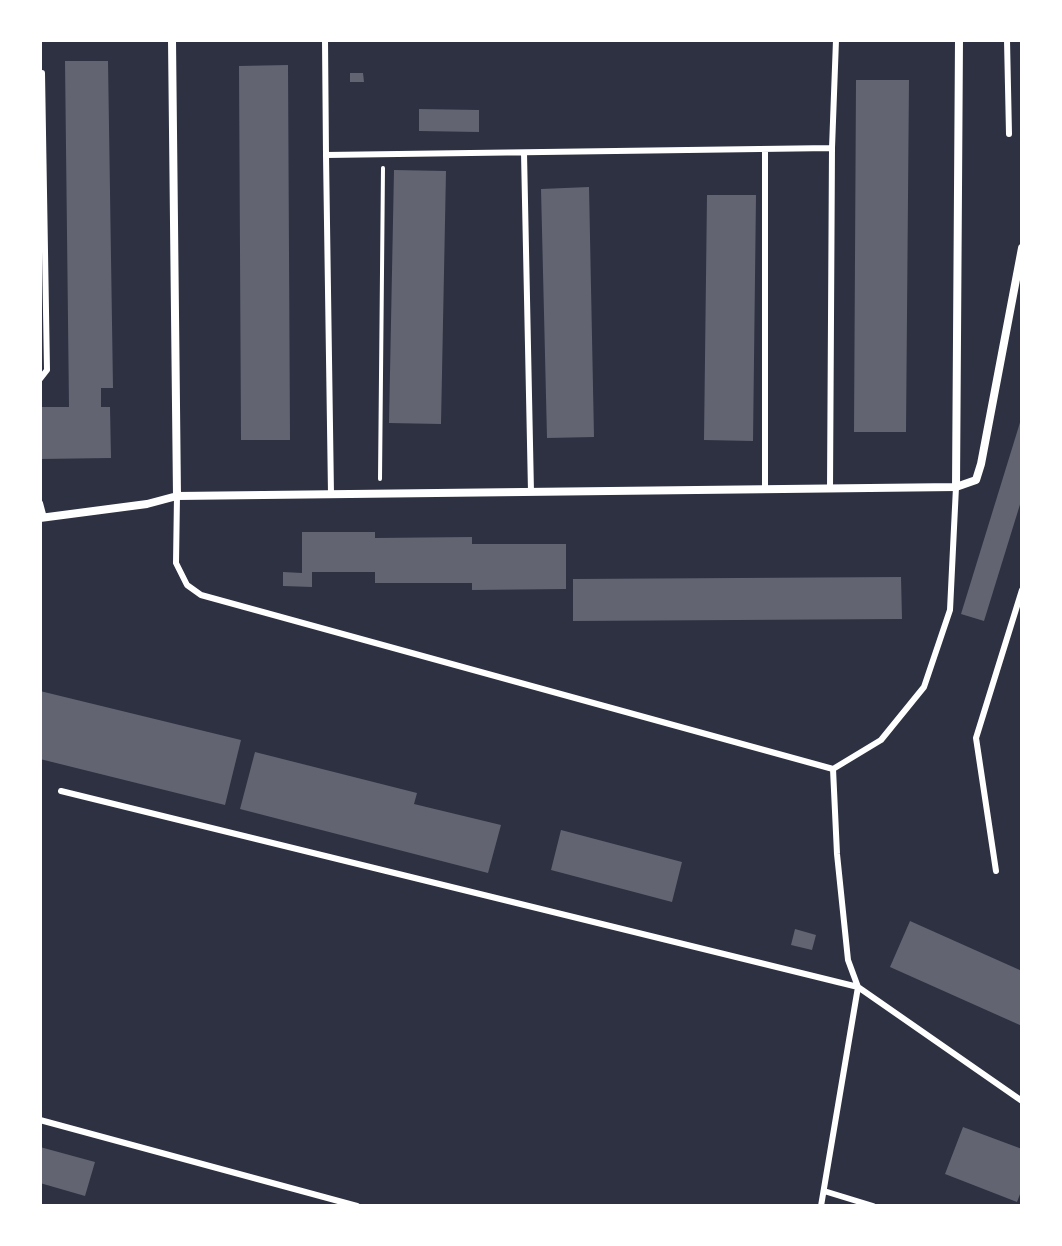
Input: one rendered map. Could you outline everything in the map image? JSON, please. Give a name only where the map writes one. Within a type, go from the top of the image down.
[{"type":"street","points":[[172,40],[177,496]]},
{"type":"street","points":[[956,487],[959,40]]},
{"type":"street","points":[[42,518],[147,504],[177,496],[956,487],[976,480],[981,464],[1022,248]]},
{"type":"lane","points":[[325,40],[331,494]]},
{"type":"lane","points":[[830,488],[832,148],[836,40]]},
{"type":"lane","points":[[1007,40],[1009,134]]},
{"type":"lane","points":[[40,379],[47,370],[42,73]]},
{"type":"lane","points":[[326,155],[832,148]]},
{"type":"lane","points":[[765,149],[765,489]]},
{"type":"lane","points":[[524,153],[531,492]]},
{"type":"lane","points":[[177,496],[176,563],[187,585],[201,595],[833,769],[881,740],[924,687],[950,610],[956,487]]},
{"type":"lane","points":[[40,503],[42,518]]},
{"type":"lane","points":[[996,871],[976,738],[1022,590]]},
{"type":"lane","points":[[821,1206],[858,987],[848,960],[837,854],[833,769]]},
{"type":"lane","points":[[61,791],[858,987],[1022,1101]]},
{"type":"lane","points":[[40,1120],[357,1206]]},
{"type":"lane","points":[[824,1191],[873,1206]]},
{"type":"path","points":[[380,494],[383,155]]},
{"type":"building","points":[[65,61],[108,61],[113,388],[101,388],[101,407],[110,407],[111,458],[40,459],[40,407],[69,407]]},
{"type":"building","points":[[288,65],[290,440],[241,440],[239,66]]},
{"type":"building","points":[[350,73],[363,73],[364,82],[350,82]]},
{"type":"building","points":[[856,80],[909,80],[906,432],[854,432]]},
{"type":"building","points":[[419,109],[479,110],[479,132],[419,131]]},
{"type":"building","points":[[394,170],[446,171],[441,424],[389,423]]},
{"type":"building","points":[[589,187],[594,437],[547,438],[541,189]]},
{"type":"building","points":[[707,195],[756,195],[753,441],[704,440]]},
{"type":"building","points":[[1022,416],[1022,498],[984,621],[961,614]]},
{"type":"building","points":[[302,532],[375,532],[375,538],[472,537],[472,544],[566,544],[566,589],[472,590],[472,583],[375,583],[375,572],[312,572],[312,587],[283,586],[283,572],[302,573]]},
{"type":"building","points":[[901,577],[902,619],[573,621],[573,579]]},
{"type":"building","points":[[40,691],[241,740],[225,805],[40,759]]},
{"type":"building","points":[[255,752],[417,793],[414,804],[501,825],[488,873],[240,809]]},
{"type":"building","points":[[561,830],[682,862],[672,902],[551,870]]},
{"type":"building","points":[[910,921],[1022,971],[1022,1026],[890,967]]},
{"type":"building","points":[[795,929],[816,935],[812,950],[791,945]]},
{"type":"building","points":[[963,1127],[1022,1149],[1022,1189],[1017,1202],[945,1174]]},
{"type":"building","points":[[40,1147],[95,1162],[85,1196],[40,1183]]}]
